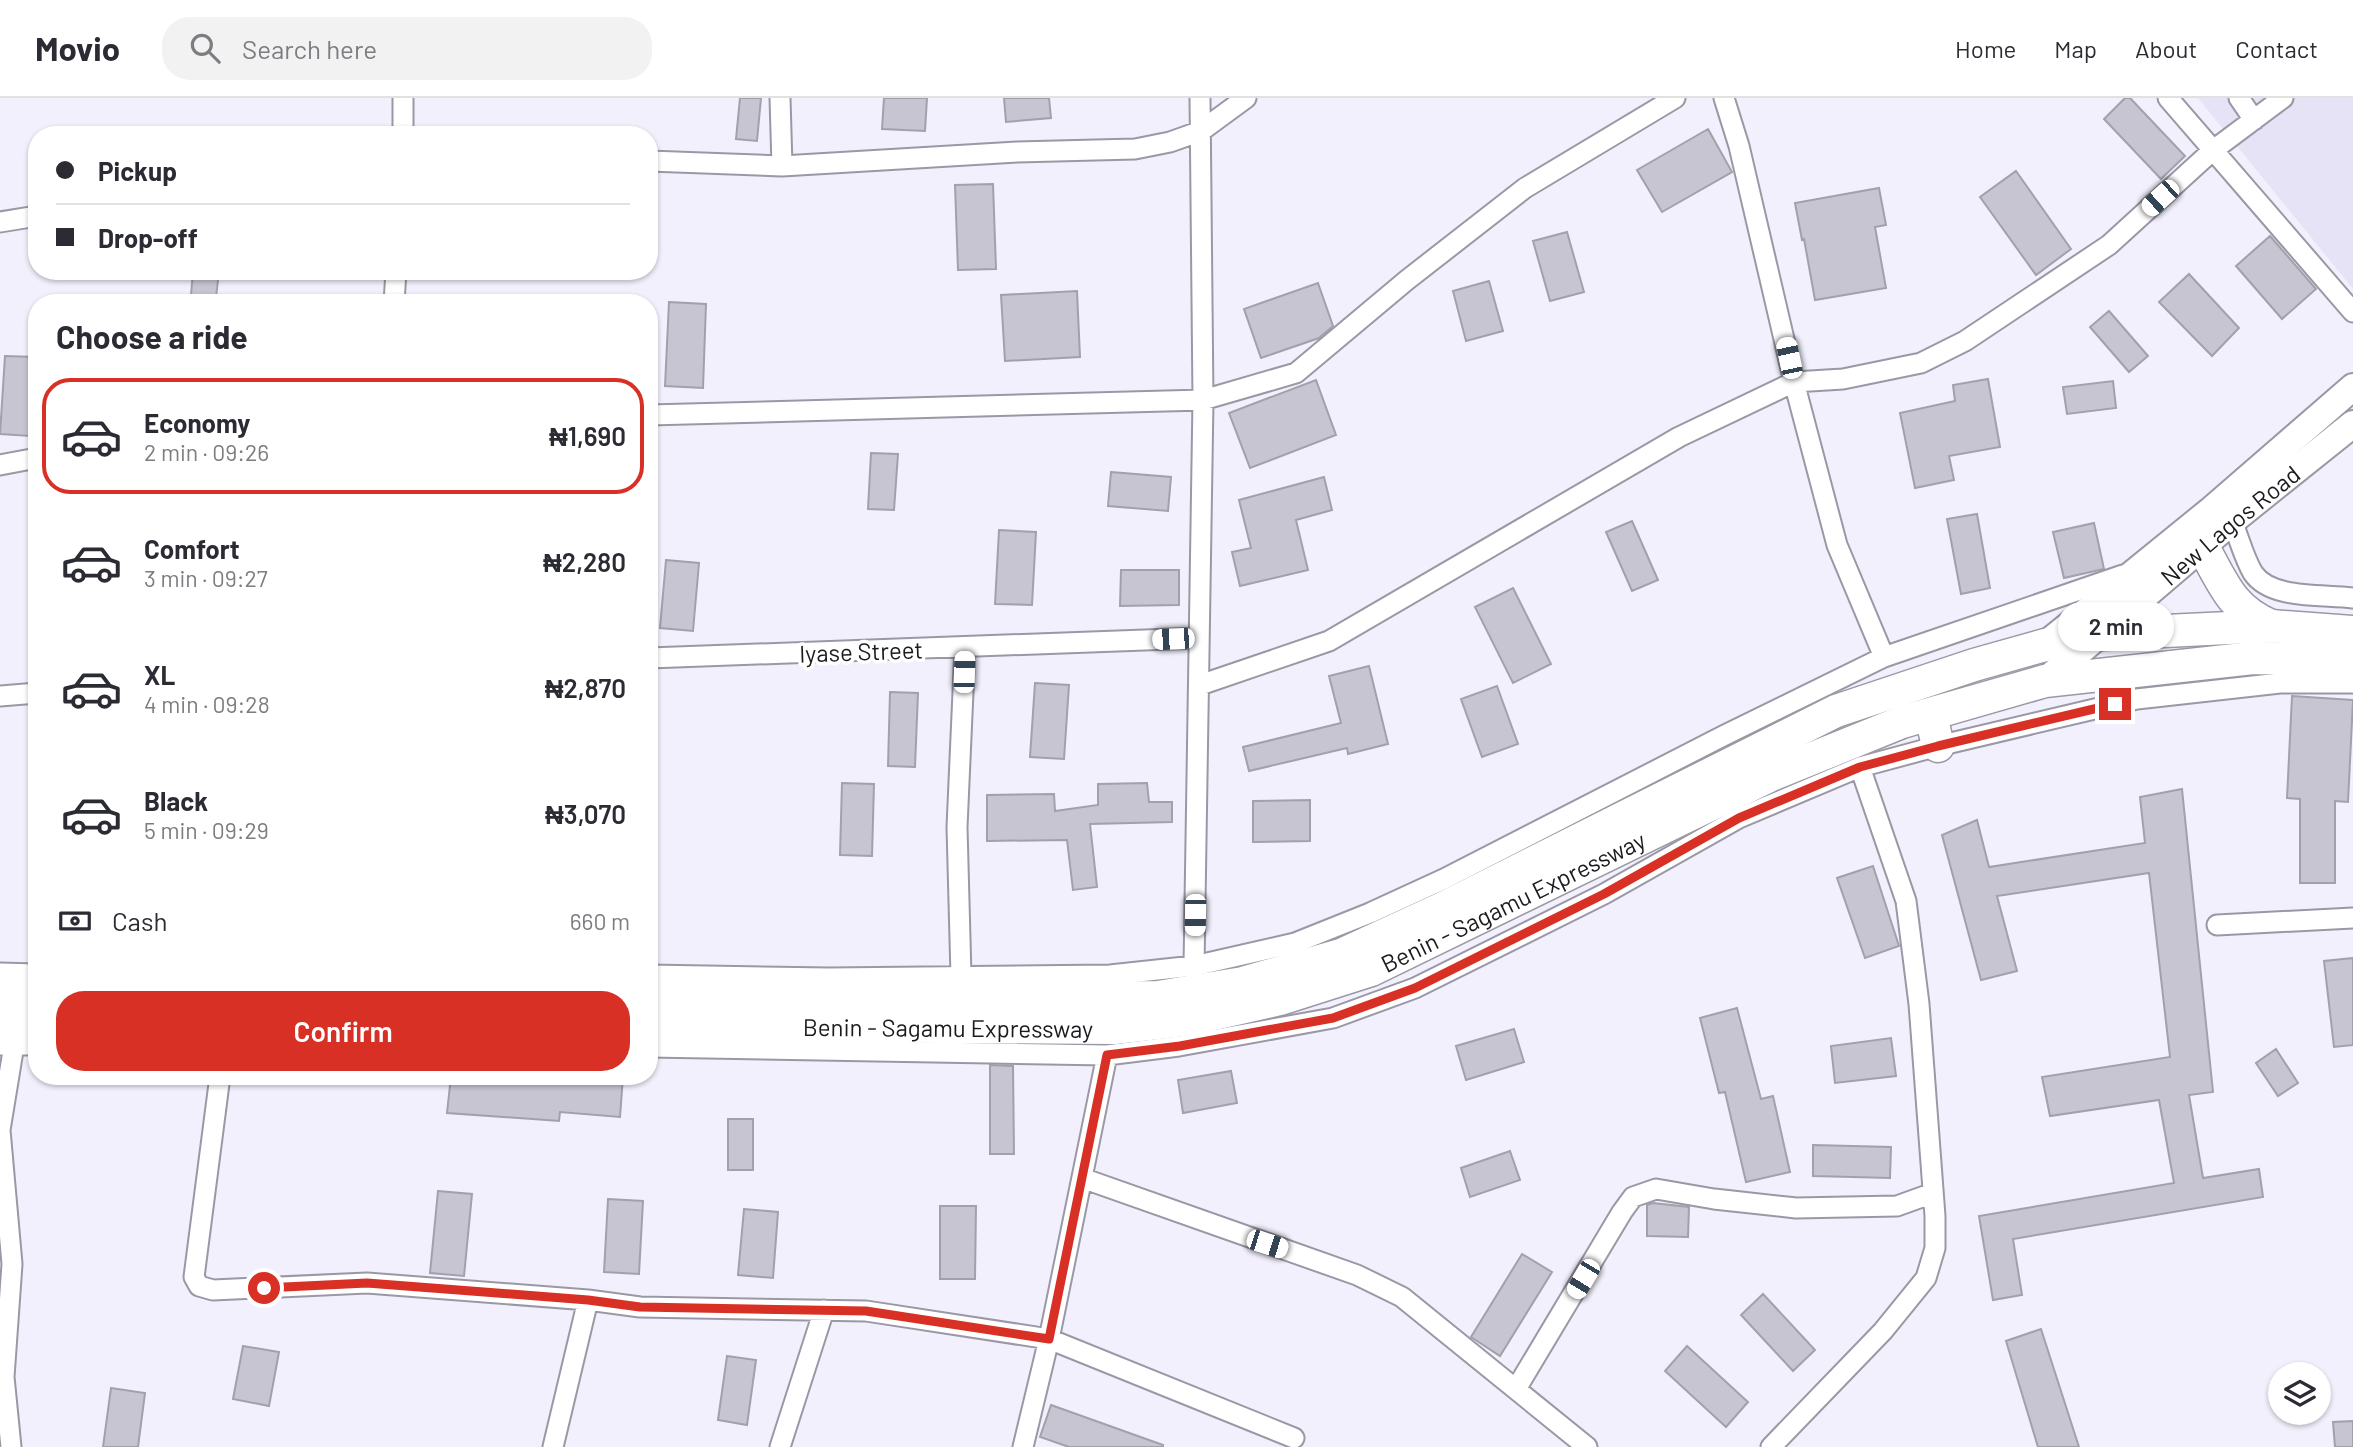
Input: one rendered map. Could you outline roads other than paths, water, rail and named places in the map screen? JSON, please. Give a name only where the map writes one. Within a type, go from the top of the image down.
[{"type":"highway","points":[[2203,547],[2240,609],[2252,618],[2271,626]]},
{"type":"highway","points":[[658,995],[1158,997],[1243,983],[1340,955],[1443,908],[1836,711],[1975,665],[2045,645],[2102,634],[2271,626],[2353,632]]},
{"type":"highway","name":"Benin - Sagamu Expressway","points":[[658,1025],[1114,1028],[1192,1019],[1280,999],[1371,970],[1769,776],[1902,722],[2045,681],[2253,658],[2353,659]]},
{"type":"highway","points":[[1931,715],[1938,746]]},
{"type":"highway","points":[[0,992],[28,992]]},
{"type":"highway","points":[[5,1037],[28,1026]]},
{"type":"main road","name":"New Lagos Road","points":[[2045,645],[2353,387]]},
{"type":"main road","name":"New Lagos Road","points":[[2045,681],[2232,521],[2353,424]]},
{"type":"street","points":[[403,98],[403,126]]},
{"type":"street","points":[[780,98],[782,166]]},
{"type":"street","points":[[1194,966],[1203,400],[1200,98]]},
{"type":"street","points":[[658,162],[782,166],[1017,152],[1135,149],[1170,142],[1201,131],[1246,98]]},
{"type":"street","points":[[658,415],[1203,400],[1296,373],[1407,280],[1525,188],[1675,98]]},
{"type":"street","points":[[1724,98],[1739,146],[1794,382],[1837,545],[1884,657]]},
{"type":"street","points":[[2168,98],[2353,313]]},
{"type":"street","points":[[2239,98],[2254,120]]},
{"type":"street","points":[[1200,685],[1329,641],[1679,437],[1794,382],[1843,379],[1921,363],[1965,341],[2109,246],[2212,151],[2283,98]]},
{"type":"street","points":[[0,222],[28,217]]},
{"type":"street","points":[[0,465],[28,460]]},
{"type":"street","points":[[2232,521],[2252,571],[2260,582],[2286,593],[2353,598]]},
{"type":"street","points":[[658,975],[829,978],[1110,975],[1194,966],[1295,943],[1370,914],[1444,879],[1884,657],[2137,570]]},
{"type":"street","name":"Iyase Street","points":[[658,658],[1199,638]]},
{"type":"street","points":[[961,976],[957,827],[965,647]]},
{"type":"street","points":[[658,1047],[1107,1055],[1180,1046],[1333,1018],[1415,988],[1604,894],[1739,818],[1860,767],[2137,698],[2280,683],[2353,684]]},
{"type":"street","points":[[0,696],[28,694]]},
{"type":"street","points":[[1771,1447],[1883,1331],[1926,1278],[1935,1248],[1919,1004],[1906,901],[1860,767]]},
{"type":"street","points":[[2217,925],[2353,918]]},
{"type":"street","points":[[0,973],[28,974]]},
{"type":"street","points":[[10,1447],[4,1377],[12,1264],[0,1130],[5,1037],[28,1043]]},
{"type":"street","points":[[1023,1447],[1049,1339],[1107,1055]]},
{"type":"street","points":[[219,1085],[194,1277],[199,1286],[213,1290],[367,1283],[588,1300],[640,1307],[866,1311],[1049,1339],[1294,1438]]},
{"type":"street","points":[[1082,1178],[1368,1280],[1402,1297],[1587,1447]]},
{"type":"street","points":[[1516,1389],[1622,1212],[1633,1197],[1643,1192],[1656,1189],[1714,1199],[1796,1208],[1897,1206],[1933,1193]]},
{"type":"street","points":[[554,1447],[588,1300]]},
{"type":"street","points":[[780,1447],[824,1310]]}]
